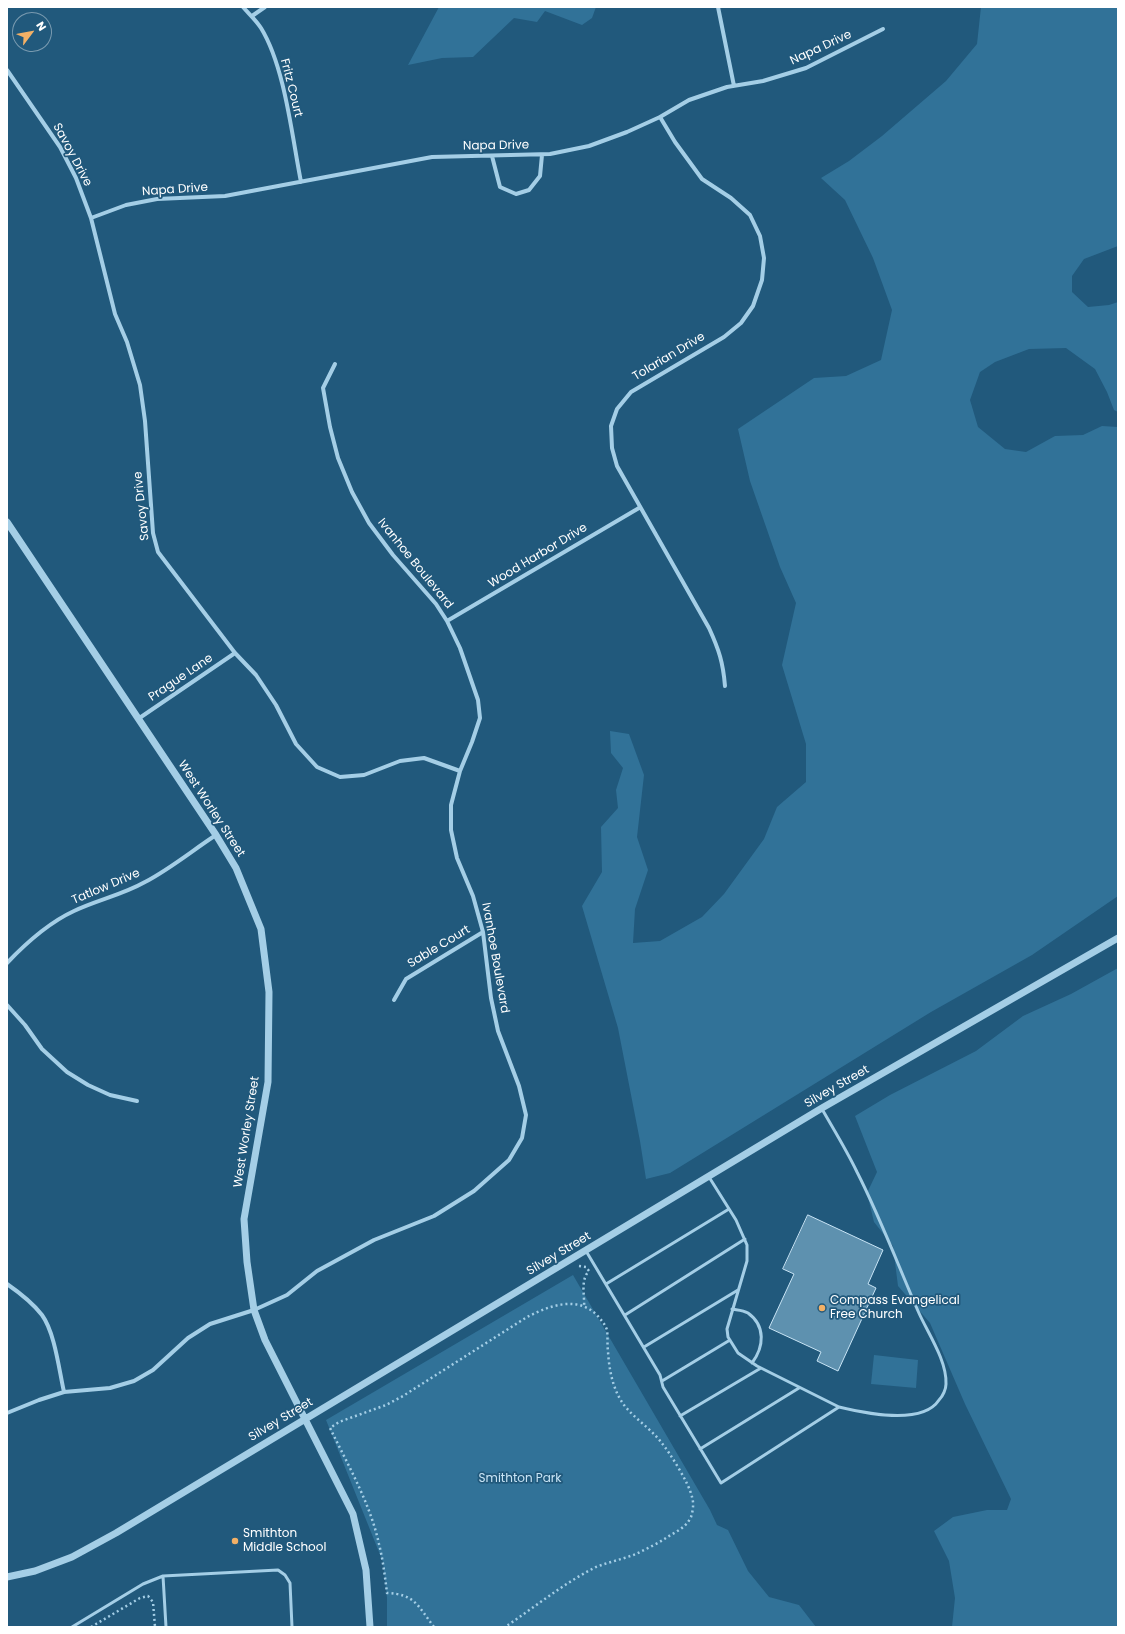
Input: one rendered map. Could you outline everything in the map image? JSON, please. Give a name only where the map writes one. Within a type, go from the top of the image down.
[{"type":"street","name":"Fritz Court","points":[[243,7],[260,27],[277,65],[301,182]]},
{"type":"street","points":[[252,16],[265,7]]},
{"type":"street","points":[[718,7],[734,86]]},
{"type":"street","name":"Napa Drive","points":[[91,218],[126,205],[157,199],[225,196],[432,156],[542,155],[590,146],[627,132],[689,100],[734,86],[763,81],[806,68],[883,29]]},
{"type":"street","name":"Savoy Drive","points":[[7,70],[60,147],[76,178],[91,218],[115,314],[127,342],[140,385],[145,421],[153,533],[158,552],[235,653],[256,675],[276,706],[296,744],[317,767],[340,777],[364,775],[400,761],[424,758],[460,770]]},
{"type":"street","name":"Tolarian Drive","points":[[660,116],[675,142],[702,179],[731,198],[750,215],[760,236],[764,258],[762,280],[754,306],[741,323],[724,337],[631,392],[617,409],[611,426],[612,448],[617,466],[639,508],[709,628],[720,651],[724,666],[725,686]]},
{"type":"street","points":[[492,156],[500,187],[516,194],[530,190],[540,176],[542,155]]},
{"type":"street","name":"Ivanhoe Boulevard","points":[[7,1413],[64,1392],[110,1388],[134,1381],[153,1370],[188,1338],[210,1324],[254,1310],[286,1295],[317,1271],[374,1240],[434,1216],[474,1191],[509,1160],[522,1138],[526,1114],[519,1086],[498,1031],[491,998],[483,932],[473,896],[457,858],[451,830],[451,805],[460,770],[480,718],[478,700],[460,648],[447,621],[436,604],[393,555],[369,523],[352,492],[338,458],[330,427],[323,388],[335,364]]},
{"type":"street","name":"Wood Harbor Drive","points":[[447,621],[639,508]]},
{"type":"street","name":"West Worley Street","points":[[8,526],[216,835],[236,868],[261,929],[269,992],[268,1082],[244,1219],[247,1262],[254,1310],[265,1340],[353,1514],[366,1570],[370,1627]]},
{"type":"street","name":"Prague Lane","points":[[138,719],[235,653]]},
{"type":"street","name":"Tatlow Drive","points":[[7,963],[26,943],[51,924],[74,911],[124,893],[146,882],[216,835]]},
{"type":"street","name":"Sable Court","points":[[394,1000],[406,979],[483,932]]},
{"type":"street","name":"Silvey Street","points":[[7,1578],[35,1571],[72,1557],[116,1533],[822,1108],[1118,938]]},
{"type":"street","points":[[7,1005],[25,1025],[42,1049],[67,1072],[88,1085],[110,1095],[137,1101]]},
{"type":"street","points":[[7,1284],[26,1297],[43,1316],[53,1340],[64,1392]]},
{"type":"lane","points":[[709,1177],[729,1209],[747,1244],[748,1261],[727,1329],[730,1340],[738,1353],[761,1368],[839,1407],[871,1414],[902,1415],[915,1414],[927,1410],[939,1402],[946,1384],[942,1361],[919,1313],[857,1172],[822,1108]]},
{"type":"lane","points":[[606,1284],[729,1209]]},
{"type":"lane","points":[[625,1315],[745,1239]]},
{"type":"lane","points":[[586,1251],[644,1347],[660,1375],[664,1388],[721,1483],[839,1407]]},
{"type":"lane","points":[[644,1347],[738,1290]]},
{"type":"lane","points":[[732,1309],[747,1313],[753,1318],[760,1332],[761,1348],[752,1363]]},
{"type":"lane","points":[[662,1381],[730,1340]]},
{"type":"lane","points":[[680,1416],[761,1368]]},
{"type":"lane","points":[[700,1449],[799,1388]]},
{"type":"lane","points":[[72,1627],[143,1584],[163,1576],[278,1570],[285,1574],[290,1583],[292,1627]]},
{"type":"lane","points":[[163,1576],[166,1627]]},
{"type":"path","points":[[565,1245],[578,1266],[586,1267],[589,1271],[584,1278],[584,1307]]},
{"type":"path","points":[[434,1627],[413,1600],[405,1595],[387,1593],[385,1573],[372,1519],[365,1500],[330,1428],[340,1422],[398,1399],[527,1317],[548,1307],[565,1304],[584,1307],[593,1312],[602,1321],[607,1329],[611,1379],[617,1393],[624,1405],[661,1442],[686,1482],[692,1496],[694,1506],[686,1525],[637,1553],[596,1567],[557,1590],[505,1627]]},
{"type":"path","points":[[91,1627],[140,1598],[148,1596],[154,1602],[155,1627]]},
{"type":"green space","points":[[439,7],[596,7],[592,18],[582,25],[545,11],[537,22],[514,18],[473,57],[442,58],[408,65]]},
{"type":"green space","points":[[981,7],[1118,7],[1118,246],[1084,259],[1072,276],[1072,292],[1088,307],[1109,305],[1118,302],[1118,412],[1114,410],[1107,392],[1095,369],[1066,348],[1029,349],[995,362],[980,372],[970,400],[978,427],[1005,449],[1026,452],[1055,436],[1083,435],[1102,426],[1118,427],[1118,896],[1032,955],[931,1012],[670,1173],[646,1179],[618,1028],[582,906],[602,872],[601,827],[618,808],[616,790],[623,768],[611,753],[610,731],[629,734],[644,775],[637,837],[648,870],[635,909],[633,943],[660,941],[702,917],[724,894],[764,839],[777,807],[806,782],[806,744],[782,665],[796,603],[780,567],[750,481],[738,429],[814,378],[846,376],[881,360],[892,310],[873,258],[845,200],[821,178],[849,161],[882,136],[946,81],[977,44]]},
{"type":"green space","points":[[1118,968],[1118,1627],[952,1627],[955,1598],[949,1561],[934,1531],[953,1517],[987,1510],[1007,1510],[1011,1499],[965,1404],[930,1323],[898,1286],[893,1246],[874,1222],[867,1193],[877,1172],[855,1116],[890,1095],[976,1051],[1023,1016],[1071,994]]},
{"type":"green space","name":"Smithton Park","points":[[573,1275],[710,1510],[717,1525],[728,1530],[748,1571],[769,1597],[799,1605],[816,1627],[387,1627],[387,1598],[383,1562],[326,1420]]},
{"type":"green space","points":[[874,1355],[918,1360],[916,1388],[871,1384]]},
{"type":"building","name":"Compass Evangelical Free Church","points":[[808,1215],[883,1250],[868,1284],[876,1288],[838,1371],[817,1361],[821,1352],[769,1328],[794,1274],[783,1269]]},
{"type":"place","name":"Compass Evangelical Free Church","points":[[822,1308]]},
{"type":"place","name":"Smithton Middle School","points":[[235,1541]]}]
